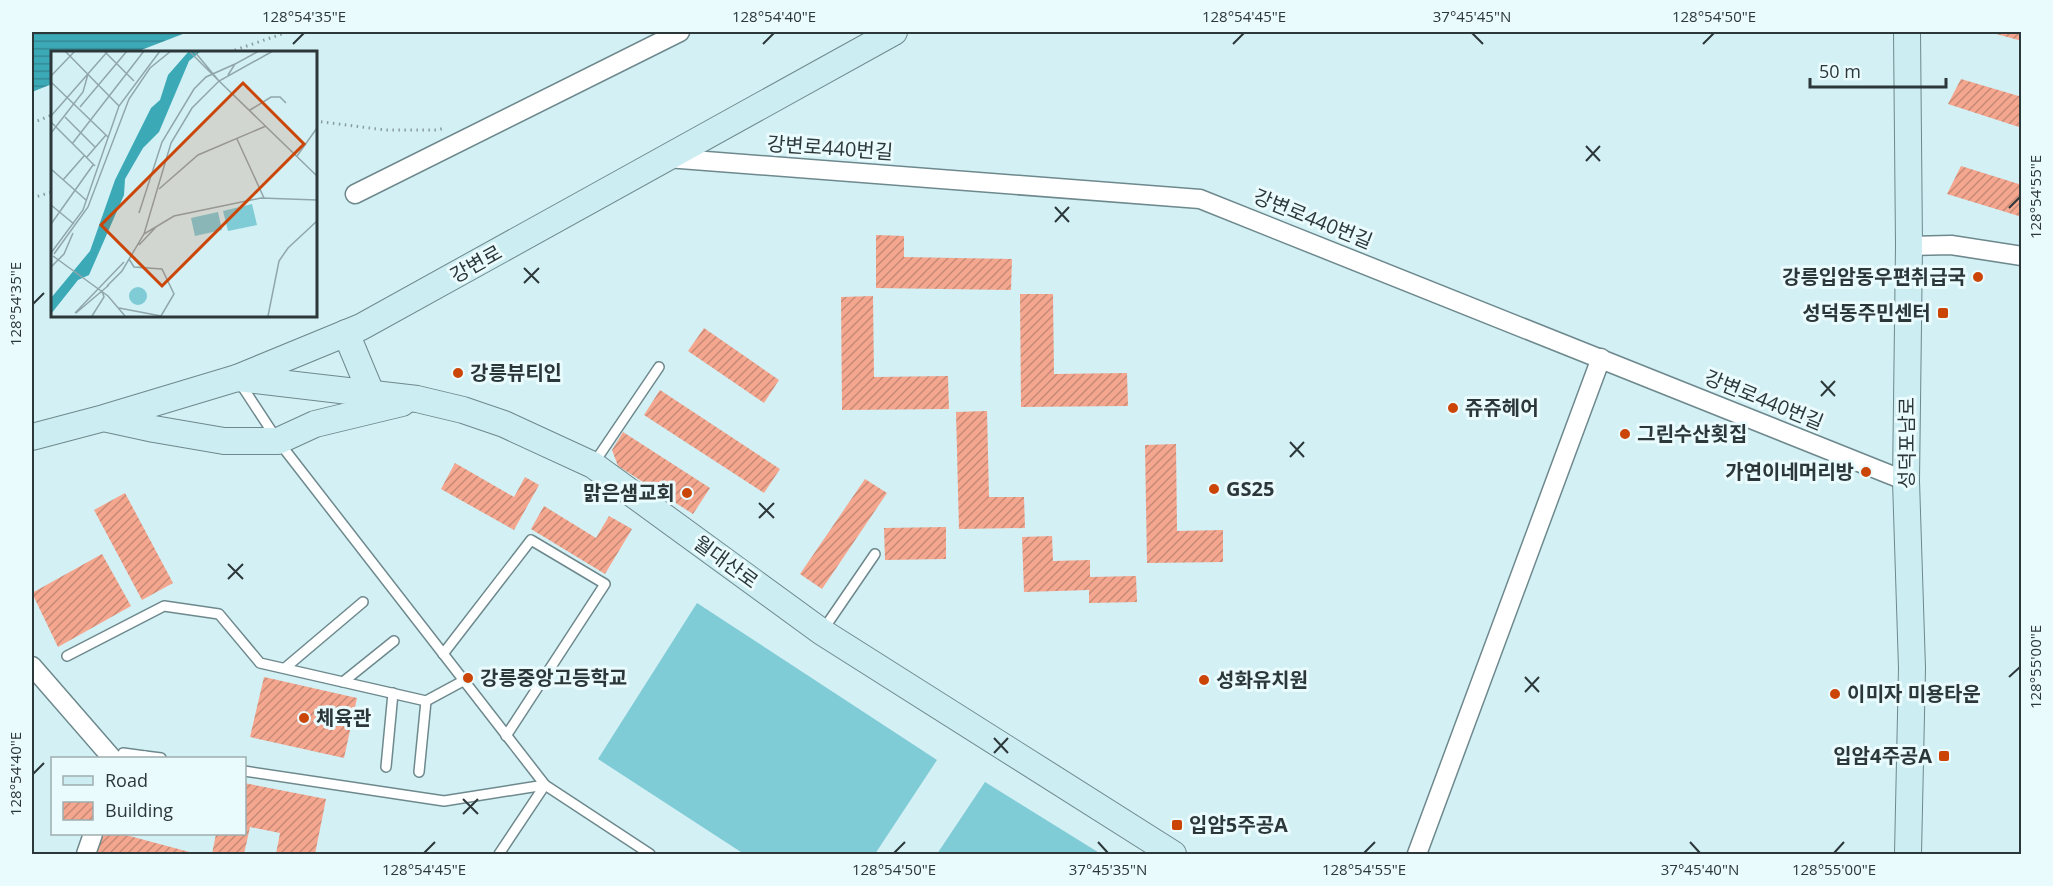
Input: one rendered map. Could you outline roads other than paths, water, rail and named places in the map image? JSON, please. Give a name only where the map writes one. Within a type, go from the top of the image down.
[{"type":"street","points":[[355,194],[680,32]]},
{"type":"street","name":"강변로","points":[[36,435],[104,418],[237,378],[361,327],[894,32]]},
{"type":"street","name":"성덕포남로","points":[[1907,32],[1909,246],[1906,481],[1912,668],[1908,855]]},
{"type":"street","name":"강변로440번길","points":[[667,158],[1200,199],[1906,481]]},
{"type":"street","points":[[1909,246],[1952,244],[2022,256]]},
{"type":"street","points":[[346,333],[371,393]]},
{"type":"street","points":[[1417,855],[1601,358]]},
{"type":"street","name":"월대산로","points":[[237,378],[417,399],[463,410],[504,424],[593,465],[822,632],[1173,855]]},
{"type":"street","points":[[104,418],[224,441],[278,441],[315,424],[417,399]]},
{"type":"street","points":[[32,666],[110,757]]},
{"type":"street","points":[[86,855],[93,835]]},
{"type":"lane","points":[[593,465],[659,367]]},
{"type":"lane","points":[[237,378],[278,441],[545,785],[650,855]]},
{"type":"lane","points":[[443,654],[531,540],[605,584],[506,736]]},
{"type":"lane","points":[[822,632],[875,554]]},
{"type":"lane","points":[[285,668],[363,602]]},
{"type":"lane","points":[[68,656],[164,606],[219,614],[260,663],[426,701],[463,681]]},
{"type":"lane","points":[[343,682],[394,641]]},
{"type":"lane","points":[[386,767],[393,693]]},
{"type":"lane","points":[[419,772],[426,701]]},
{"type":"lane","points":[[121,757],[123,753],[145,757]]},
{"type":"lane","points":[[246,771],[444,801],[545,785]]},
{"type":"lane","points":[[512,855],[501,851],[545,785]]},
{"type":"place","name":"강릉입암동우편취급국","points":[[1978,277]]},
{"type":"place","name":"성덕동주민센터","points":[[1943,313]]},
{"type":"place","name":"강릉뷰티인","points":[[458,373]]},
{"type":"place","name":"쥬쥬헤어","points":[[1453,408]]},
{"type":"place","name":"그린수산횟집","points":[[1625,434]]},
{"type":"place","name":"가연이네머리방","points":[[1866,472]]},
{"type":"place","name":"GS25","points":[[1214,489]]},
{"type":"place","name":"맑은샘교회","points":[[687,493]]},
{"type":"place","name":"강릉중앙고등학교","points":[[468,678]]},
{"type":"place","name":"성화유치원","points":[[1204,680]]},
{"type":"place","name":"이미자 미용타운","points":[[1835,694]]},
{"type":"place","name":"체육관","points":[[304,718]]},
{"type":"place","name":"입암4주공A","points":[[1944,756]]},
{"type":"place","name":"입암5주공A","points":[[1177,825]]}]
